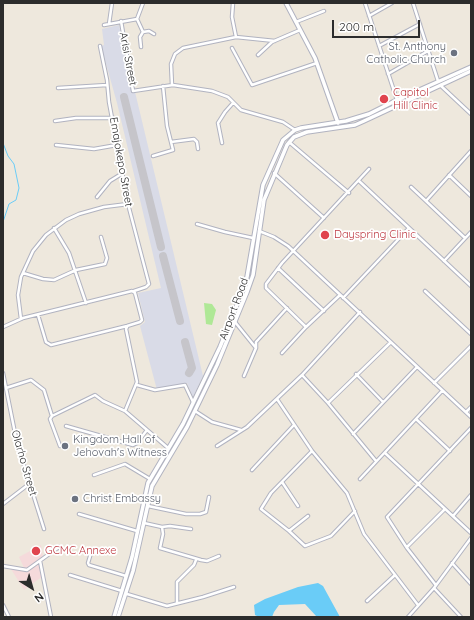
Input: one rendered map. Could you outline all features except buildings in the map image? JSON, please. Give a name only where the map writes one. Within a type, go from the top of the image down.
[{"type":"main road","points":[[286,3],[317,63],[338,123]]},
{"type":"main road","points":[[289,142],[294,137],[307,132],[356,125],[471,67]]},
{"type":"main road","points":[[295,130],[338,123],[364,116],[397,100],[471,71]]},
{"type":"main road","name":"Airport Road","points":[[118,617],[127,594],[133,571],[150,490],[156,476],[187,427],[222,348],[244,289],[264,184],[283,140],[295,130]]},
{"type":"main road","name":"Airport Road","points":[[114,617],[128,570],[146,488],[193,403],[235,322],[253,275],[264,200],[274,173],[289,142]]},
{"type":"main road","points":[[128,570],[133,571]]},
{"type":"street","points":[[109,24],[112,3]]},
{"type":"street","points":[[143,3],[138,19],[143,32]]},
{"type":"street","points":[[233,3],[232,17],[236,36]]},
{"type":"street","points":[[365,3],[397,100]]},
{"type":"street","points":[[369,16],[392,3]]},
{"type":"street","points":[[413,3],[439,83],[471,114]]},
{"type":"street","points":[[295,22],[324,11]]},
{"type":"street","points":[[104,25],[138,19]]},
{"type":"street","name":"Arisi Street","points":[[121,21],[133,91],[172,86],[221,93],[241,110],[283,122],[295,130]]},
{"type":"street","points":[[379,46],[420,24]]},
{"type":"street","points":[[258,55],[275,41],[300,30]]},
{"type":"street","points":[[143,32],[149,31],[154,34]]},
{"type":"street","points":[[141,48],[140,37],[143,32]]},
{"type":"street","points":[[172,86],[170,72],[171,64],[180,50],[236,36],[275,41]]},
{"type":"street","name":"Emajokepo Street","points":[[100,46],[114,118],[117,145],[128,204],[149,284],[146,288],[134,291]]},
{"type":"street","points":[[232,48],[252,85],[317,63]]},
{"type":"street","points":[[388,74],[428,51]]},
{"type":"street","points":[[58,88],[107,85]]},
{"type":"street","points":[[153,156],[172,152],[166,121],[163,86]]},
{"type":"street","points":[[222,143],[218,123],[233,103]]},
{"type":"street","points":[[55,121],[76,118],[114,118]]},
{"type":"street","points":[[171,142],[194,139],[197,142],[198,149]]},
{"type":"street","points":[[289,142],[349,193]]},
{"type":"street","points":[[56,145],[94,149],[117,145]]},
{"type":"street","points":[[426,201],[471,151]]},
{"type":"street","points":[[306,327],[266,288],[269,278],[324,218],[360,182],[369,169]]},
{"type":"street","points":[[97,197],[110,181],[123,173]]},
{"type":"street","points":[[274,173],[324,218]]},
{"type":"street","points":[[449,175],[471,196]]},
{"type":"street","points":[[360,182],[471,286]]},
{"type":"street","points":[[411,187],[465,238]]},
{"type":"street","points":[[21,319],[18,295],[23,273],[33,251],[54,228],[66,220],[90,211],[104,207],[128,204]]},
{"type":"street","points":[[197,224],[253,238]]},
{"type":"street","points":[[54,228],[69,253],[86,303]]},
{"type":"street","points":[[343,298],[409,228]]},
{"type":"street","points":[[255,230],[274,237],[293,251],[471,417]]},
{"type":"street","points":[[444,261],[471,232]]},
{"type":"street","points":[[23,273],[43,279],[54,280],[76,270],[105,264],[107,258],[101,237]]},
{"type":"street","points":[[278,268],[324,311]]},
{"type":"street","points":[[3,327],[21,319],[134,291],[142,320],[127,326],[51,345],[46,342],[38,315]]},
{"type":"street","points":[[425,291],[471,334]]},
{"type":"street","points":[[282,353],[306,327],[340,295]]},
{"type":"street","points":[[244,376],[256,348],[256,342],[287,308]]},
{"type":"street","points":[[217,446],[242,430],[277,399],[302,375],[360,312]]},
{"type":"street","points":[[235,322],[256,348]]},
{"type":"street","points":[[125,410],[137,385],[126,329],[127,326]]},
{"type":"street","points":[[328,403],[356,374],[391,342]]},
{"type":"street","points":[[434,383],[471,346]]},
{"type":"street","points":[[353,434],[417,367]]},
{"type":"street","name":"Olarho Street","points":[[3,373],[17,443],[44,529]]},
{"type":"street","points":[[356,374],[383,402]]},
{"type":"street","points":[[302,375],[328,403],[376,461]]},
{"type":"street","points":[[6,388],[31,380],[44,390],[52,416],[50,419],[50,424],[60,446]]},
{"type":"street","points":[[137,385],[155,390],[185,385],[193,403]]},
{"type":"street","points":[[360,479],[442,391]]},
{"type":"street","points":[[52,416],[94,395],[103,401],[125,410],[168,448]]},
{"type":"street","points":[[277,399],[312,451],[347,493],[364,534],[418,605]]},
{"type":"street","points":[[466,412],[471,407]]},
{"type":"street","points":[[195,411],[212,422],[242,430]]},
{"type":"street","points":[[416,419],[450,451]]},
{"type":"street","points":[[252,470],[294,425]]},
{"type":"street","points":[[66,426],[133,445],[137,443],[147,430]]},
{"type":"street","points":[[435,584],[407,548],[387,517],[471,428]]},
{"type":"street","points":[[312,451],[271,492],[261,509],[305,546],[331,536],[355,511]]},
{"type":"street","points":[[384,453],[471,533]]},
{"type":"street","points":[[94,475],[125,464],[150,479]]},
{"type":"street","points":[[282,482],[298,506]]},
{"type":"street","points":[[3,504],[29,484]]},
{"type":"street","points":[[453,516],[471,495]]},
{"type":"street","points":[[147,506],[186,514],[200,514],[206,512],[209,507],[209,497]]},
{"type":"street","points":[[407,548],[445,509]]},
{"type":"street","points":[[79,514],[137,531]]},
{"type":"street","points":[[289,531],[308,516]]},
{"type":"street","points":[[144,523],[162,527],[170,526],[191,529]]},
{"type":"street","points":[[162,527],[163,534],[160,548],[196,560],[207,561],[219,556]]},
{"type":"street","points":[[408,617],[434,588],[435,584],[471,539]]},
{"type":"street","points":[[3,566],[26,570],[40,562],[60,546]]},
{"type":"street","points":[[91,553],[88,563],[89,565],[126,576]]},
{"type":"street","points":[[177,603],[177,582],[194,565],[196,560]]},
{"type":"street","points":[[40,562],[51,617]]},
{"type":"street","points":[[452,563],[471,584]]},
{"type":"street","points":[[367,601],[395,575]]},
{"type":"street","points":[[70,576],[122,591]]},
{"type":"street","points":[[127,594],[167,606],[234,587]]},
{"type":"street","points":[[434,588],[461,617]]},
{"type":"street","points":[[3,604],[9,617]]},
{"type":"shaded area","points":[[119,25],[203,376],[193,397],[187,383],[157,390],[140,326],[145,322],[138,293],[161,288],[117,103],[101,46],[104,45],[102,29]]},
{"type":"shaded area","name":"GCMC Annexe","points":[[41,545],[43,557],[28,568],[24,568],[19,557]]},
{"type":"shaded area","points":[[39,564],[43,576],[24,590],[11,569],[26,572]]},
{"type":"green space","points":[[204,303],[212,304],[216,310],[212,325],[206,324]]},
{"type":"water","points":[[318,583],[323,586],[340,617],[317,617],[305,604],[279,605],[272,617],[259,617],[255,615],[254,605],[265,599],[298,587]]},
{"type":"waterway","points":[[3,143],[8,156],[14,164],[19,188],[16,200],[9,204],[3,222]]},
{"type":"taxiway","points":[[124,97],[161,247]]},
{"type":"taxiway","points":[[163,256],[180,321]]},
{"type":"taxiway","points":[[185,342],[192,368],[189,373]]},
{"type":"place","name":"St. Anthony Catholic Church","points":[[454,53]]},
{"type":"place","name":"Capitol Hill Clinic","points":[[384,99]]},
{"type":"place","name":"Dayspring Clinic","points":[[325,235]]},
{"type":"place","name":"Kingdom Hall of Jehovah's Witness","points":[[65,446]]},
{"type":"place","name":"Christ Embassy","points":[[75,499]]},
{"type":"place","name":"GCMC Annexe","points":[[36,551]]}]
